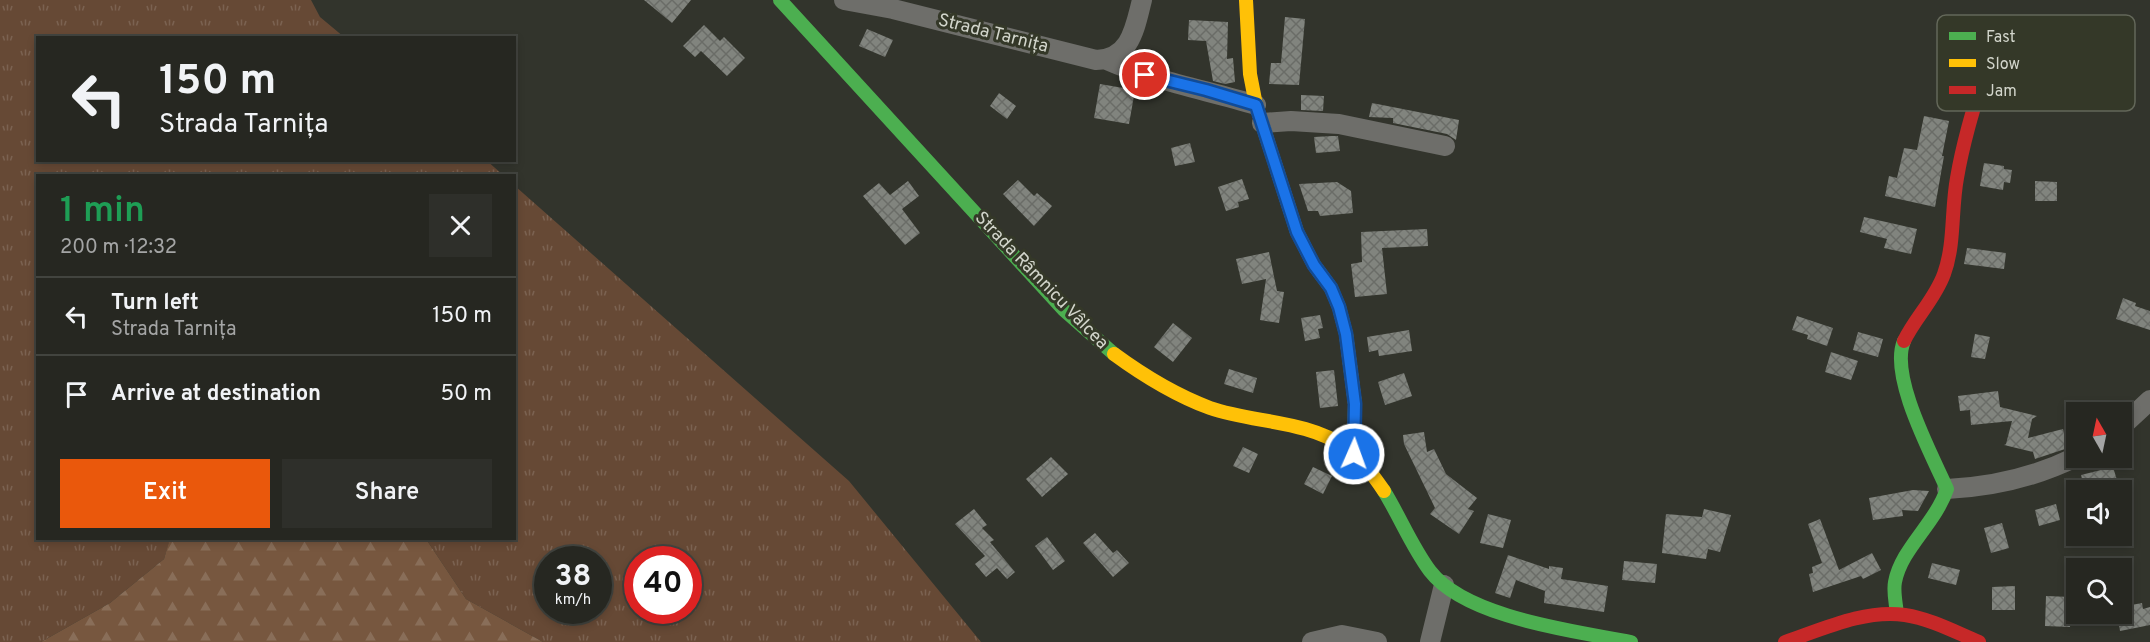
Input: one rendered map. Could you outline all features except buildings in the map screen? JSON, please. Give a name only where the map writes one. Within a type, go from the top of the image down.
[{"type":"main road","name":"Strada Râmnicu Vâlcea","points":[[780,0],[1064,310],[1112,354],[1144,376],[1184,397],[1229,413],[1322,435],[1344,446],[1374,475],[1431,572],[1458,596],[1489,611],[1509,617],[1631,642]]},
{"type":"main road","points":[[1246,0],[1250,74],[1259,114],[1297,232],[1314,265],[1331,288],[1346,334],[1355,404],[1354,454]]},
{"type":"main road","points":[[1897,614],[1894,583],[1898,569],[1939,510],[1947,489],[1902,377],[1900,355],[1905,340],[1943,280],[1948,262],[1956,179],[1975,111]]},
{"type":"main road","points":[[1785,642],[1865,617],[1897,614],[1928,621],[1979,642]]},
{"type":"street","name":"Strada Tarnița","points":[[844,0],[893,9],[1096,60],[1107,60],[1157,79],[1206,90],[1259,114]]},
{"type":"street","points":[[1107,60],[1126,47],[1142,0]]},
{"type":"street","points":[[1259,114],[1292,121],[1340,124],[1445,146]]},
{"type":"street","points":[[2132,417],[2150,400]]},
{"type":"street","points":[[1947,489],[1992,485],[2015,480],[2066,461]]},
{"type":"street","points":[[1430,642],[1444,585]]},
{"type":"street","points":[[1312,642],[1342,635],[1377,642]]},
{"type":"green space","points":[[0,0],[311,0],[320,17],[343,36],[36,36],[36,162],[488,162],[502,174],[36,174],[36,540],[170,540],[164,559],[110,603],[41,642],[0,642]]},
{"type":"green space","points":[[516,187],[849,481],[981,642],[543,642],[466,599],[427,540],[516,540]]},
{"type":"green space","points":[[169,540],[427,540],[466,599],[543,642],[41,642],[110,603],[164,559]]},
{"type":"traffic: fast","points":[[780,0],[1064,310],[1114,354]]},
{"type":"traffic: fast","points":[[1897,614],[1894,590],[1898,570],[1911,547],[1935,514],[1947,489],[1907,394],[1902,374],[1901,356],[1904,341]]},
{"type":"traffic: fast","points":[[1384,491],[1424,562],[1447,587],[1469,600],[1523,620],[1631,642]]},
{"type":"traffic: slow","points":[[1246,0],[1250,74],[1256,105],[1297,232],[1314,265],[1331,288],[1346,334],[1355,404],[1354,454]]},
{"type":"traffic: slow","points":[[1114,354],[1160,384],[1210,408],[1296,427],[1330,438],[1356,456],[1384,491]]},
{"type":"traffic: jam","points":[[1904,341],[1936,292],[1944,274],[1951,239],[1960,160],[1973,111]]},
{"type":"traffic: jam","points":[[1785,642],[1844,621],[1890,614],[1924,620],[1979,642]]},
{"type":"route","points":[[1145,75],[1256,105],[1297,232],[1314,265],[1331,288],[1339,307],[1346,334],[1355,404],[1354,454]]}]
